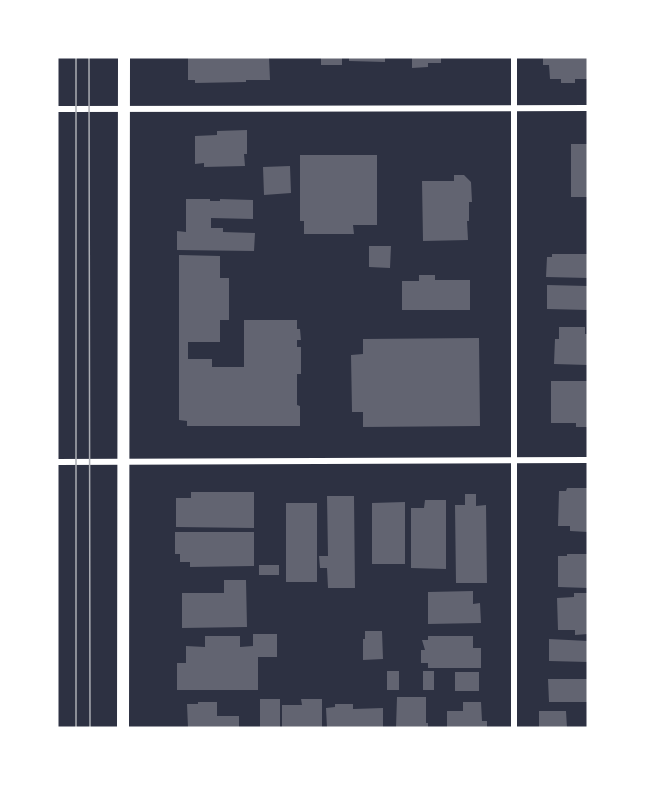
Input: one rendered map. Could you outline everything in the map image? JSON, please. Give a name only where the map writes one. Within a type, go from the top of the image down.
[{"type":"main road","points":[[123,728],[124,57]]},
{"type":"street","points":[[514,57],[514,728]]},
{"type":"street","points":[[57,109],[588,108]]},
{"type":"street","points":[[57,462],[588,460]]},
{"type":"building","points":[[188,57],[269,57],[270,80],[195,83],[195,80],[188,80]]},
{"type":"building","points":[[321,57],[342,57],[342,65],[321,65]]},
{"type":"building","points":[[349,57],[385,57],[385,62],[349,61]]},
{"type":"building","points":[[412,57],[441,57],[441,63],[428,63],[428,67],[412,68]]},
{"type":"building","points":[[543,57],[588,57],[588,79],[575,79],[575,83],[561,83],[561,79],[550,79],[549,65],[543,65]]},
{"type":"building","points":[[247,130],[245,166],[204,167],[204,163],[195,164],[195,136],[217,135],[217,131]]},
{"type":"building","points":[[571,144],[588,144],[588,197],[571,197]]},
{"type":"building","points":[[300,155],[377,155],[377,225],[353,225],[354,234],[304,234],[304,221],[300,221]]},
{"type":"building","points":[[290,166],[291,193],[264,195],[263,167]]},
{"type":"building","points":[[454,175],[464,175],[471,182],[472,202],[469,202],[469,221],[467,221],[468,240],[423,241],[422,181],[454,181]]},
{"type":"building","points":[[186,199],[253,200],[253,219],[211,218],[211,228],[223,228],[223,232],[255,233],[254,251],[177,250],[177,231],[186,232]]},
{"type":"building","points":[[369,246],[391,246],[390,268],[369,267]]},
{"type":"building","points":[[552,254],[588,254],[588,278],[546,277],[547,257],[552,257]]},
{"type":"building","points":[[179,255],[220,256],[220,278],[229,278],[229,320],[220,320],[220,342],[188,342],[188,359],[212,359],[212,367],[244,367],[244,320],[297,320],[301,340],[297,340],[297,347],[301,347],[301,374],[297,374],[300,426],[187,426],[187,421],[179,420]]},
{"type":"building","points":[[419,275],[435,275],[435,280],[470,280],[470,310],[402,310],[402,281],[419,281]]},
{"type":"building","points":[[547,285],[588,286],[588,310],[547,309]]},
{"type":"building","points":[[559,327],[585,327],[585,334],[588,334],[588,365],[554,364],[555,339],[559,339]]},
{"type":"building","points":[[479,338],[480,426],[363,427],[363,412],[352,412],[351,355],[363,354],[363,339]]},
{"type":"building","points":[[551,381],[588,381],[588,427],[576,427],[576,423],[551,423]]},
{"type":"building","points":[[567,488],[588,488],[588,532],[570,531],[570,526],[558,526],[559,491],[566,491]]},
{"type":"building","points":[[191,492],[254,492],[254,528],[176,527],[176,498],[191,498]]},
{"type":"building","points":[[465,494],[476,494],[476,506],[486,505],[487,583],[456,583],[455,505],[465,505]]},
{"type":"building","points":[[327,496],[354,496],[355,588],[328,588],[327,568],[320,568],[319,556],[328,556]]},
{"type":"building","points":[[425,500],[446,500],[446,569],[411,568],[411,508],[424,508]]},
{"type":"building","points":[[405,502],[405,564],[372,564],[372,503]]},
{"type":"building","points":[[286,503],[317,503],[317,582],[286,582]]},
{"type":"building","points":[[175,532],[254,532],[254,566],[190,567],[190,562],[180,562],[180,554],[175,554]]},
{"type":"building","points":[[567,554],[588,554],[588,588],[558,587],[558,556],[567,556]]},
{"type":"building","points":[[259,565],[279,565],[279,575],[259,575]]},
{"type":"building","points":[[224,580],[246,580],[247,627],[182,628],[182,593],[224,593]]},
{"type":"building","points":[[473,591],[473,604],[480,603],[481,623],[428,624],[428,592]]},
{"type":"building","points":[[574,593],[588,593],[588,634],[575,635],[575,630],[558,630],[557,598],[574,597]]},
{"type":"building","points":[[365,631],[382,631],[383,659],[363,660]]},
{"type":"building","points":[[253,634],[277,634],[277,657],[258,657],[258,690],[177,690],[177,663],[186,663],[186,646],[205,647],[205,636],[240,636],[240,647],[253,646]]},
{"type":"building","points":[[428,636],[473,636],[473,648],[481,648],[481,668],[428,668],[428,663],[421,663],[421,650],[425,650],[422,640],[428,640]]},
{"type":"building","points":[[549,639],[588,641],[588,662],[549,661]]},
{"type":"building","points":[[387,671],[399,671],[399,690],[387,690]]},
{"type":"building","points":[[423,671],[434,671],[434,690],[423,690]]},
{"type":"building","points":[[455,672],[479,672],[479,691],[455,691]]},
{"type":"building","points":[[548,679],[588,679],[588,702],[549,702]]},
{"type":"building","points":[[397,697],[426,697],[428,728],[396,728]]},
{"type":"building","points":[[260,699],[280,699],[280,728],[260,728]]},
{"type":"building","points":[[301,699],[322,699],[322,728],[282,728],[282,705],[302,705]]},
{"type":"building","points":[[198,702],[217,702],[217,716],[239,716],[239,728],[188,728],[187,704],[198,704]]},
{"type":"building","points":[[463,702],[481,702],[482,721],[487,721],[487,728],[447,728],[447,711],[463,711]]},
{"type":"building","points":[[335,704],[353,704],[353,709],[383,708],[383,728],[327,728],[326,708],[335,707]]},
{"type":"building","points":[[539,711],[566,711],[567,728],[539,728]]},
{"type":"tram line","points":[[76,57],[76,728]]},
{"type":"tram line","points":[[89,57],[90,728]]}]
